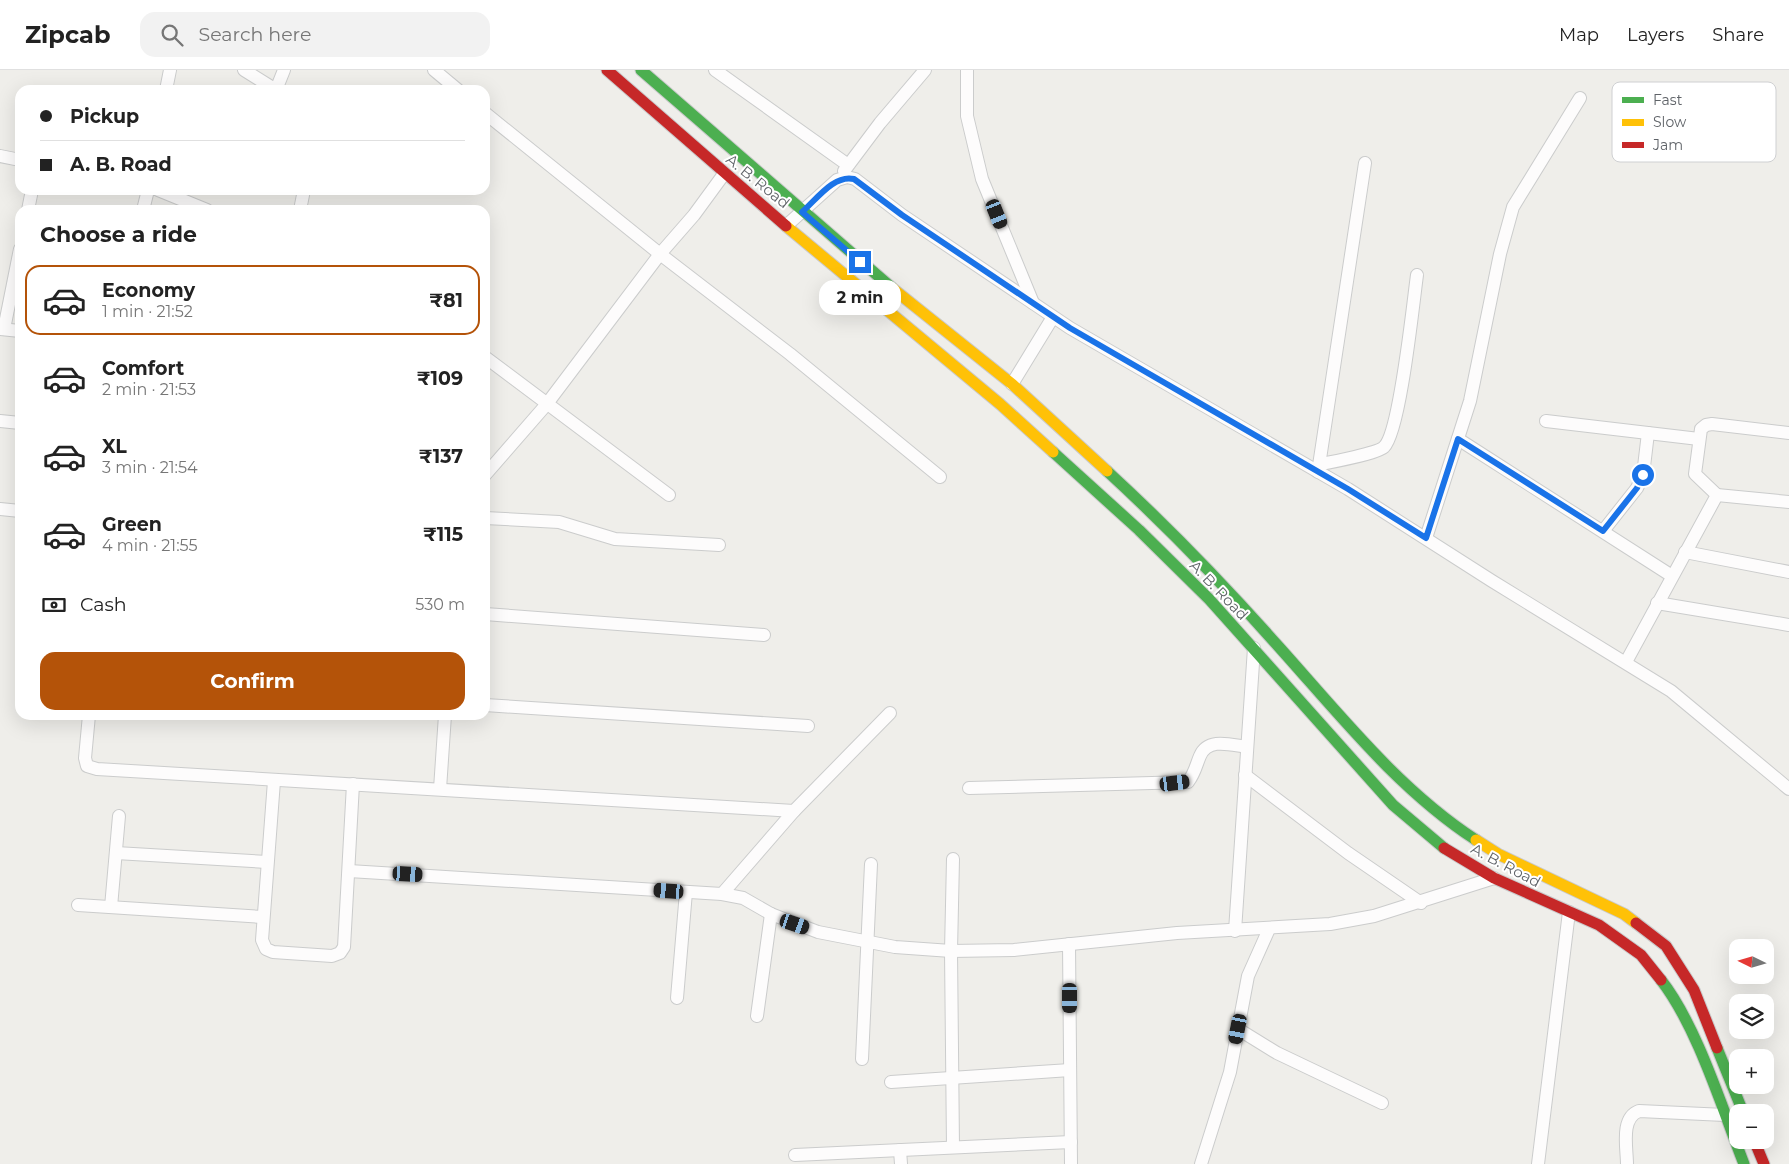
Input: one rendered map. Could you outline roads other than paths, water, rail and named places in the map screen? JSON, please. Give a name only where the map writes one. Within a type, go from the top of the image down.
[{"type":"main road","name":"A. B. Road","points":[[641,70],[802,212],[918,310],[1012,384],[1154,514],[1198,558],[1341,717],[1414,794],[1459,829],[1498,854],[1624,914],[1666,946],[1694,990],[1740,1104]]},
{"type":"main road","name":"A. B. Road","points":[[614,72],[724,174],[788,225],[1000,404],[1138,530],[1182,572],[1254,648],[1393,805],[1442,847],[1494,878],[1599,925],[1641,954],[1671,993],[1692,1036],[1744,1164]]},
{"type":"main road","points":[[1758,1149],[1764,1164]]},
{"type":"street","points":[[167,85],[170,70]]},
{"type":"street","points":[[244,70],[268,85]]},
{"type":"street","points":[[278,85],[284,70]]},
{"type":"street","points":[[434,70],[452,85]]},
{"type":"street","points":[[715,70],[848,165]]},
{"type":"street","points":[[788,225],[837,180],[880,123],[925,70]]},
{"type":"street","points":[[968,70],[967,116],[982,179],[1033,303]]},
{"type":"street","points":[[1426,538],[1470,401],[1500,254],[1513,207],[1580,98]]},
{"type":"street","points":[[490,116],[660,254],[790,354],[940,477]]},
{"type":"street","points":[[0,156],[15,159]]},
{"type":"street","points":[[1320,468],[1365,163]]},
{"type":"street","points":[[490,469],[546,405],[660,254],[694,215],[724,174]]},
{"type":"street","points":[[837,180],[847,177],[854,179],[902,215],[1053,317],[1320,468],[1348,489],[1492,581],[1671,690],[1789,789]]},
{"type":"street","points":[[170,195],[195,205]]},
{"type":"street","points":[[15,271],[2,329],[15,331]]},
{"type":"street","points":[[1320,468],[1382,449],[1391,438],[1403,378],[1417,275]]},
{"type":"street","points":[[1012,384],[1053,317]]},
{"type":"street","points":[[490,361],[546,405],[670,496]]},
{"type":"street","points":[[0,421],[15,422]]},
{"type":"street","points":[[1546,421],[1699,440]]},
{"type":"street","points":[[1717,495],[1714,489],[1701,482],[1695,474],[1701,429],[1706,425],[1712,424],[1789,433]]},
{"type":"street","points":[[1603,531],[1637,488],[1643,475],[1648,434]]},
{"type":"street","points":[[1458,439],[1672,576]]},
{"type":"street","points":[[1717,495],[1789,502]]},
{"type":"street","points":[[1626,662],[1717,495]]},
{"type":"street","points":[[0,509],[15,510]]},
{"type":"street","points":[[490,518],[559,522],[615,539],[719,545]]},
{"type":"street","points":[[1686,552],[1789,572]]},
{"type":"street","points":[[1657,603],[1789,625]]},
{"type":"street","points":[[490,614],[764,635]]},
{"type":"street","points":[[1235,931],[1254,648]]},
{"type":"street","points":[[490,705],[808,726]]},
{"type":"street","points":[[722,894],[794,811],[890,714]]},
{"type":"street","points":[[89,720],[85,758],[87,766],[274,781],[440,789],[794,811]]},
{"type":"street","points":[[440,789],[446,720]]},
{"type":"street","points":[[968,788],[1188,782],[1194,774],[1201,754],[1207,746],[1214,743],[1247,747]]},
{"type":"street","points":[[1245,775],[1348,853],[1421,902]]},
{"type":"street","points":[[274,781],[262,916],[262,940],[266,949],[273,952],[332,956],[340,953],[344,947],[353,784]]},
{"type":"street","points":[[111,907],[118,816]]},
{"type":"street","points":[[116,852],[267,862]]},
{"type":"street","points":[[953,859],[951,951],[953,1147]]},
{"type":"street","points":[[862,1059],[871,864]]},
{"type":"street","points":[[349,871],[722,894],[743,898],[770,914],[818,932],[895,947],[951,951],[1014,950],[1177,933],[1330,924],[1374,916],[1494,878]]},
{"type":"street","points":[[677,998],[686,892]]},
{"type":"street","points":[[78,905],[262,916]]},
{"type":"street","points":[[1538,1164],[1569,912]]},
{"type":"street","points":[[757,1016],[770,914]]},
{"type":"street","points":[[1201,1164],[1230,1072],[1248,976],[1269,929]]},
{"type":"street","points":[[1069,944],[1071,1164]]},
{"type":"street","points":[[1238,1029],[1277,1053],[1382,1103]]},
{"type":"street","points":[[890,1082],[1070,1070]]},
{"type":"street","points":[[1627,1164],[1626,1128],[1628,1119],[1633,1113],[1639,1111],[1725,1115]]},
{"type":"street","points":[[795,1155],[1071,1142]]},
{"type":"street","points":[[900,1150],[901,1164]]}]
